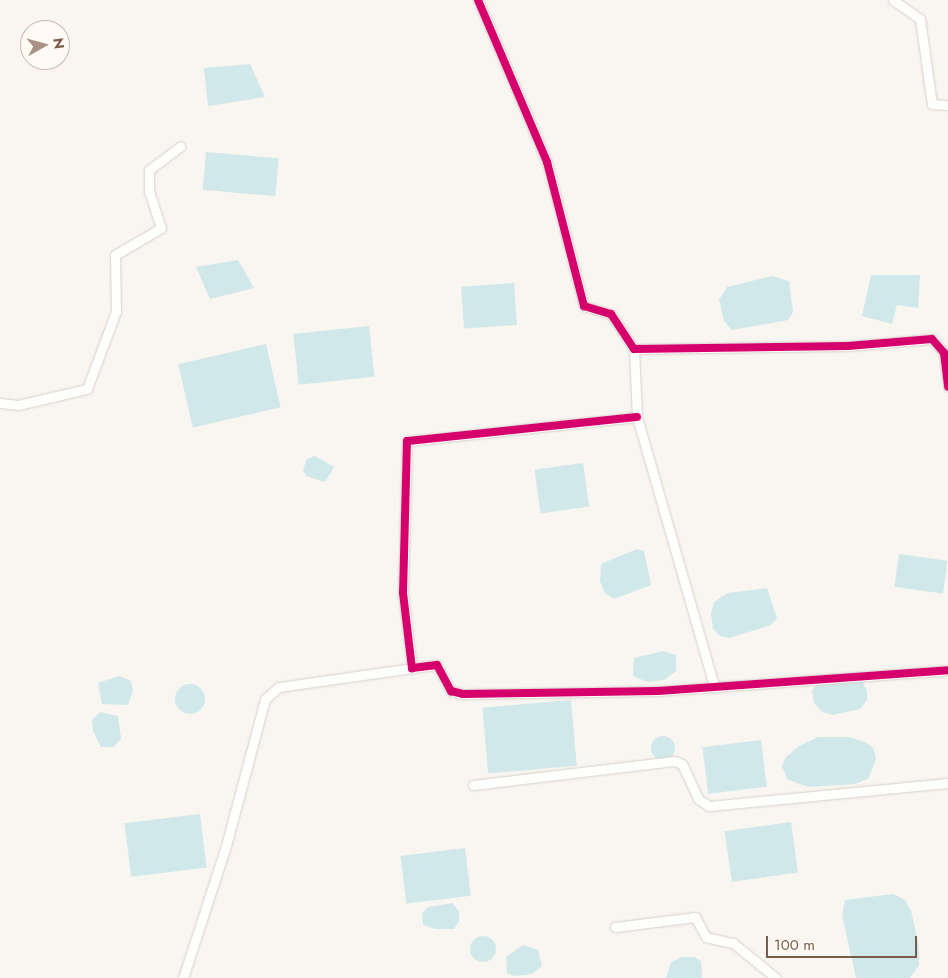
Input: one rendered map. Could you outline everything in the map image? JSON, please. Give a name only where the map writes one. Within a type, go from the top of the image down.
[{"type":"street","points":[[478,0],[547,162],[584,306],[611,314],[634,349],[637,417],[714,686]]},
{"type":"street","points":[[893,0],[920,19],[932,104],[948,105]]},
{"type":"street","points":[[0,403],[18,405],[87,389],[116,312],[115,254],[161,228],[149,192],[149,170],[180,148]]},
{"type":"street","points":[[634,349],[848,346],[932,339],[944,354],[948,387]]},
{"type":"street","points":[[412,668],[403,593],[407,441],[637,417]]},
{"type":"street","points":[[183,978],[226,846],[265,699],[279,687],[437,665],[451,691],[456,694],[658,691],[948,670]]},
{"type":"street","points":[[474,785],[674,761],[682,764],[698,799],[709,806],[948,783]]},
{"type":"street","points":[[615,927],[695,917],[706,937],[734,943],[776,978]]},
{"type":"water","points":[[250,64],[265,97],[208,106],[204,68]]},
{"type":"water","points":[[206,152],[279,158],[275,196],[203,190]]},
{"type":"water","points":[[238,260],[254,288],[210,299],[196,267]]},
{"type":"water","points":[[871,275],[920,275],[918,308],[897,305],[892,324],[862,316]]},
{"type":"water","points":[[772,276],[789,281],[793,312],[788,320],[732,330],[724,321],[719,300],[727,287]]},
{"type":"water","points":[[514,283],[517,325],[464,329],[461,287]]},
{"type":"water","points":[[369,326],[374,377],[299,385],[293,334]]},
{"type":"water","points":[[266,344],[281,407],[193,428],[178,364]]},
{"type":"water","points":[[315,456],[334,467],[325,482],[306,476],[303,470],[307,459]]},
{"type":"water","points":[[583,463],[589,507],[541,513],[534,470]]},
{"type":"water","points":[[637,549],[644,551],[651,585],[614,599],[605,593],[600,581],[601,564]]},
{"type":"water","points":[[899,554],[948,561],[943,593],[894,587]]},
{"type":"water","points":[[767,588],[777,618],[771,625],[729,638],[720,636],[713,629],[711,614],[714,602],[728,593]]},
{"type":"water","points":[[663,651],[676,655],[676,671],[664,680],[648,682],[633,676],[634,658]]},
{"type":"water","points":[[119,676],[131,681],[133,690],[128,705],[102,704],[98,683]]},
{"type":"water","points":[[854,679],[862,681],[867,691],[867,700],[860,709],[833,715],[822,712],[814,703],[812,691],[818,681]]},
{"type":"water","points":[[190,684],[201,688],[205,699],[201,710],[190,714],[179,710],[175,699],[179,688]]},
{"type":"water","points":[[571,700],[577,766],[488,774],[482,708]]},
{"type":"water","points":[[100,712],[118,716],[121,738],[114,747],[101,747],[93,731],[92,720]]},
{"type":"water","points":[[663,736],[668,737],[674,743],[674,753],[668,759],[663,760],[658,759],[652,753],[651,748],[652,743],[658,737]]},
{"type":"water","points":[[818,737],[848,737],[865,742],[873,748],[876,758],[869,778],[856,784],[808,787],[787,779],[782,766],[786,757],[799,746]]},
{"type":"water","points":[[761,740],[767,787],[708,794],[702,747]]},
{"type":"water","points":[[200,814],[207,868],[131,877],[125,823]]},
{"type":"water","points":[[791,822],[798,873],[732,882],[725,831]]},
{"type":"water","points":[[465,848],[471,896],[406,904],[400,856]]},
{"type":"water","points":[[893,894],[905,900],[911,911],[919,946],[919,965],[910,978],[856,978],[842,915],[845,900]]},
{"type":"water","points":[[453,903],[459,912],[459,921],[454,929],[435,929],[423,925],[422,913],[428,907]]},
{"type":"water","points":[[483,936],[492,940],[496,949],[492,958],[483,962],[474,958],[470,949],[474,940]]},
{"type":"water","points":[[523,945],[538,950],[542,966],[532,974],[514,976],[507,973],[506,957]]},
{"type":"water","points":[[682,957],[694,957],[701,961],[702,978],[666,978],[671,962]]},
{"type":"cycle path","points":[[478,0],[547,162],[584,306],[611,314],[634,349],[848,346],[932,339],[944,353],[948,387]]},
{"type":"cycle path","points":[[637,417],[407,441],[403,593],[412,668],[437,665],[451,691],[463,694],[658,691],[948,670]]}]
